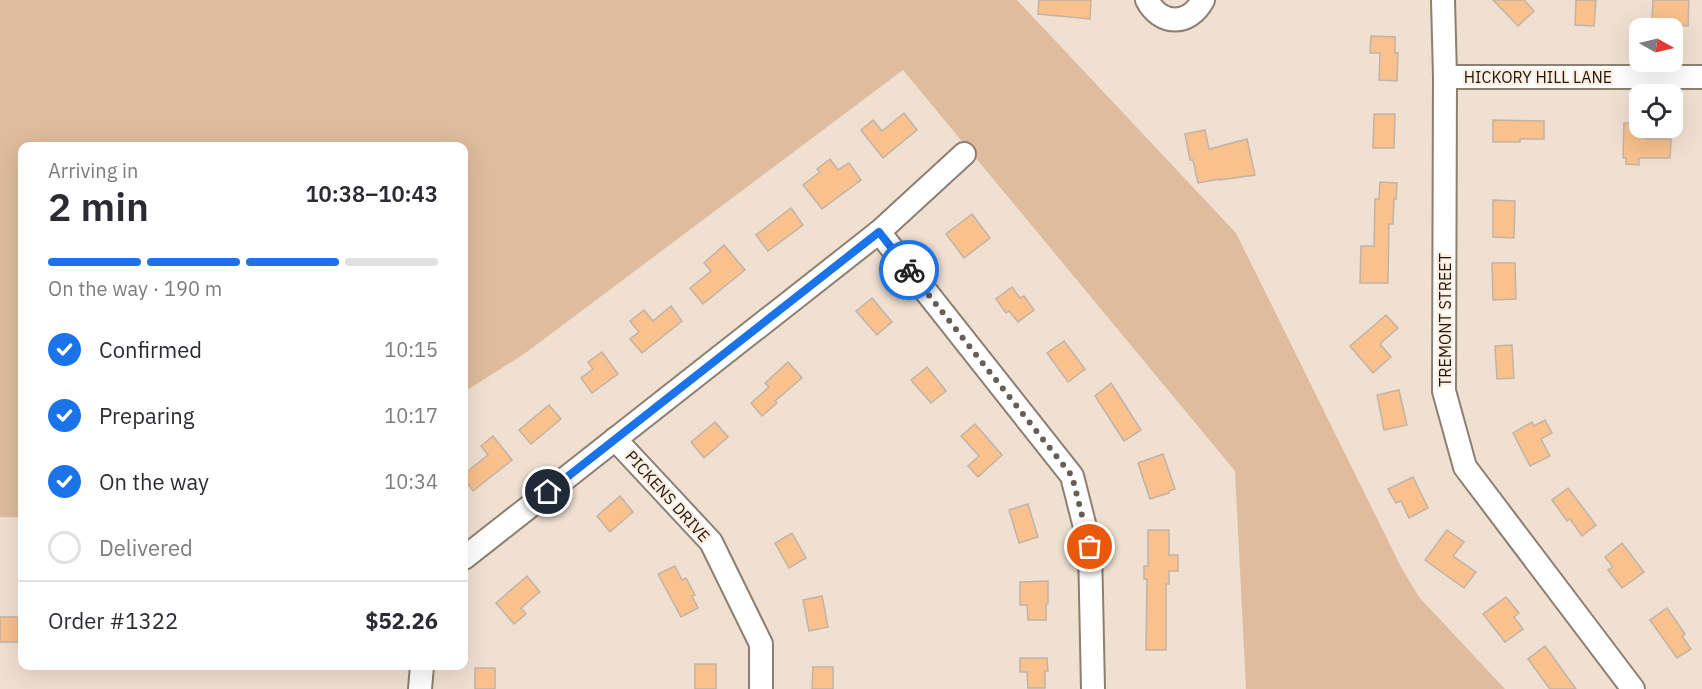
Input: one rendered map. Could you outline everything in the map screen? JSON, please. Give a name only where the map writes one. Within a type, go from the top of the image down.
[{"type":"street","points":[[1147,0],[1158,15],[1175,20],[1184,19],[1192,14],[1203,0]]},
{"type":"street","name":"TREMONT STREET","points":[[1443,0],[1445,77],[1444,391],[1465,467],[1633,689]]},
{"type":"street","name":"HICKORY HILL LANE","points":[[1445,77],[1702,77]]},
{"type":"street","points":[[468,555],[879,232],[964,154]]},
{"type":"street","points":[[879,232],[1072,476],[1090,547],[1093,689]]},
{"type":"street","name":"PICKENS DRIVE","points":[[615,439],[711,543],[761,644],[761,689]]},
{"type":"street","points":[[420,689],[422,670]]},
{"type":"shaded area","points":[[0,0],[1017,0],[1236,233],[1401,567],[1419,597],[1505,689],[1246,689],[1235,471],[903,70],[524,354],[468,389],[468,142],[18,142],[18,517],[0,517]]},
{"type":"building","points":[[1039,0],[1091,0],[1090,19],[1038,14]]},
{"type":"building","points":[[1493,0],[1524,0],[1534,11],[1518,26]]},
{"type":"building","points":[[1576,0],[1596,0],[1594,26],[1575,25]]},
{"type":"building","points":[[1653,0],[1689,0],[1688,26],[1683,26],[1683,18],[1652,18]]},
{"type":"building","points":[[1371,36],[1395,37],[1395,53],[1398,53],[1397,81],[1379,80],[1380,53],[1370,53]]},
{"type":"building","points":[[904,113],[917,130],[883,158],[861,130],[873,120],[882,131]]},
{"type":"building","points":[[1374,114],[1395,114],[1394,148],[1373,148]]},
{"type":"building","points":[[1493,120],[1544,121],[1544,139],[1493,142]]},
{"type":"building","points":[[1624,123],[1629,123],[1629,138],[1671,139],[1670,158],[1639,158],[1639,165],[1626,164],[1626,158],[1623,158]]},
{"type":"building","points":[[1205,130],[1209,149],[1247,139],[1255,175],[1198,183],[1193,160],[1190,160],[1185,134]]},
{"type":"building","points":[[830,159],[838,170],[849,163],[861,180],[822,209],[803,185],[820,172],[817,169]]},
{"type":"building","points":[[1380,182],[1397,183],[1393,224],[1389,224],[1388,283],[1360,283],[1361,246],[1374,246],[1375,199],[1379,199]]},
{"type":"building","points":[[1493,200],[1515,201],[1514,238],[1493,237]]},
{"type":"building","points":[[791,208],[803,225],[768,251],[756,235]]},
{"type":"building","points":[[972,214],[990,238],[964,258],[946,234]]},
{"type":"building","points":[[724,245],[745,270],[703,304],[690,288],[711,271],[704,263]]},
{"type":"building","points":[[1492,263],[1515,263],[1516,299],[1493,300]]},
{"type":"building","points":[[1012,287],[1020,298],[1024,296],[1034,310],[1018,322],[1009,311],[1006,313],[996,299]]},
{"type":"building","points":[[872,298],[892,322],[877,335],[856,311]]},
{"type":"building","points":[[671,306],[682,321],[642,353],[630,339],[639,332],[630,321],[644,310],[653,321]]},
{"type":"building","points":[[1386,315],[1398,328],[1380,344],[1391,357],[1373,373],[1350,346]]},
{"type":"building","points":[[1064,341],[1085,369],[1068,382],[1047,353]]},
{"type":"building","points":[[1512,345],[1514,378],[1497,379],[1495,346]]},
{"type":"building","points":[[602,352],[618,374],[592,393],[581,378],[593,369],[588,362]]},
{"type":"building","points":[[788,362],[802,378],[775,401],[777,403],[762,416],[751,403],[769,387],[765,383]]},
{"type":"building","points":[[927,367],[946,391],[931,403],[911,380]]},
{"type":"building","points":[[1111,383],[1141,430],[1124,441],[1095,396]]},
{"type":"building","points":[[1399,390],[1407,425],[1384,430],[1377,395]]},
{"type":"building","points":[[549,405],[561,419],[531,444],[519,430]]},
{"type":"building","points":[[1545,420],[1552,433],[1541,439],[1550,456],[1530,466],[1513,433],[1532,422],[1534,426]]},
{"type":"building","points":[[715,422],[728,437],[704,458],[691,442]]},
{"type":"building","points":[[975,424],[1002,455],[978,477],[968,466],[979,456],[961,436]]},
{"type":"building","points":[[493,436],[512,460],[473,491],[468,484],[468,471],[488,455],[481,446]]},
{"type":"building","points":[[1163,454],[1175,489],[1150,499],[1138,463]]},
{"type":"building","points":[[1413,477],[1428,508],[1409,518],[1401,501],[1396,503],[1388,489]]},
{"type":"building","points":[[1568,488],[1596,525],[1582,536],[1570,519],[1567,521],[1552,500]]},
{"type":"building","points":[[620,496],[633,512],[610,532],[597,516]]},
{"type":"building","points":[[1028,504],[1038,537],[1019,543],[1009,510]]},
{"type":"building","points":[[1148,530],[1169,530],[1169,555],[1178,555],[1178,571],[1169,571],[1169,584],[1166,584],[1166,650],[1146,650],[1147,579],[1144,579],[1144,566],[1148,566]]},
{"type":"building","points":[[1447,530],[1464,542],[1453,556],[1476,572],[1464,588],[1425,560]]},
{"type":"building","points":[[792,533],[806,558],[789,568],[775,543]]},
{"type":"building","points":[[1622,543],[1644,572],[1622,588],[1608,570],[1613,567],[1605,557]]},
{"type":"building","points":[[675,566],[682,580],[686,578],[695,595],[692,596],[698,608],[681,617],[658,574]]},
{"type":"building","points":[[527,576],[540,592],[521,608],[526,614],[514,624],[496,603]]},
{"type":"building","points":[[1048,581],[1046,620],[1028,620],[1027,605],[1020,605],[1020,582]]},
{"type":"building","points":[[822,596],[828,627],[809,631],[803,600]]},
{"type":"building","points":[[1506,597],[1519,613],[1514,617],[1523,629],[1505,642],[1483,614]]},
{"type":"building","points":[[1667,608],[1685,634],[1682,636],[1691,649],[1677,658],[1650,620]]},
{"type":"building","points":[[0,617],[18,617],[18,642],[0,642]]},
{"type":"building","points":[[1545,646],[1576,689],[1550,689],[1528,659]]},
{"type":"building","points":[[1020,658],[1047,658],[1048,671],[1045,671],[1045,688],[1028,688],[1027,672],[1020,672]]},
{"type":"building","points":[[695,664],[716,664],[716,689],[695,689]]},
{"type":"building","points":[[813,667],[833,667],[833,689],[812,689]]},
{"type":"building","points":[[475,668],[495,668],[495,689],[475,689]]},
{"type":"way so far","points":[[909,270],[1072,476],[1090,547]]},
{"type":"route","points":[[548,492],[879,232],[909,270]]}]
